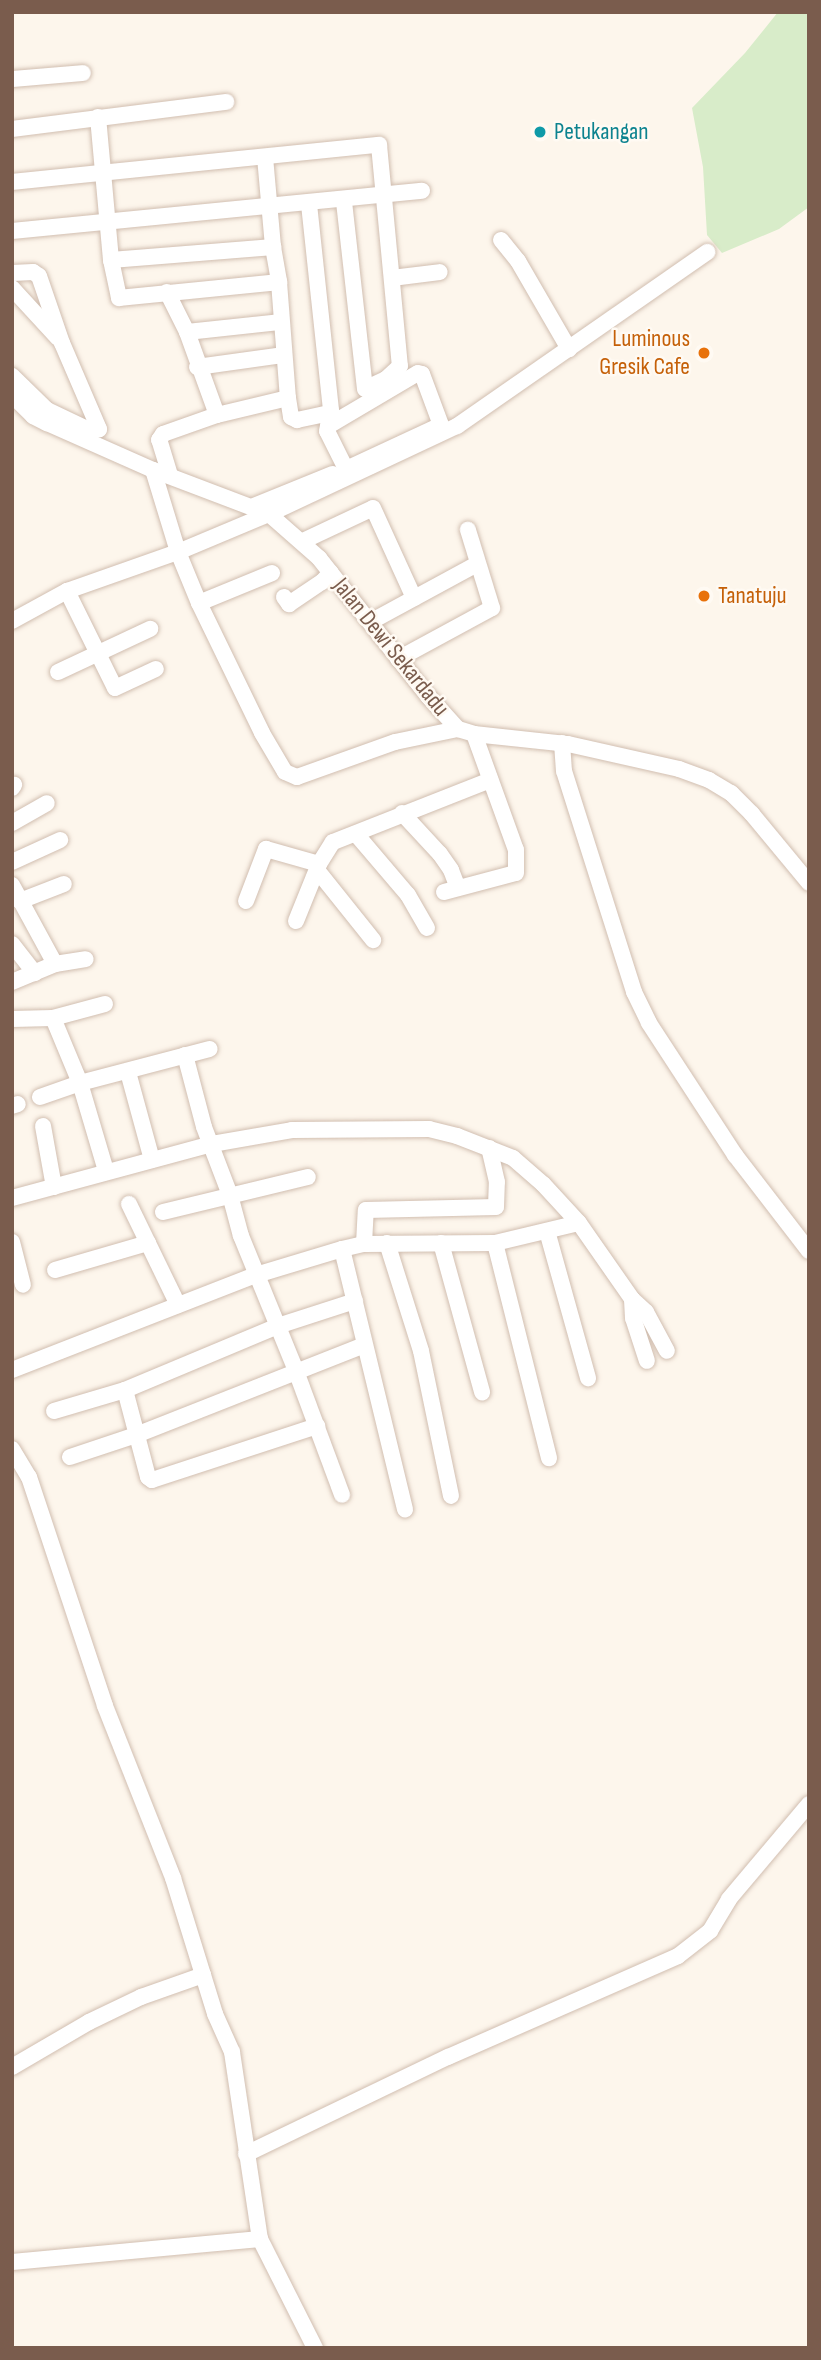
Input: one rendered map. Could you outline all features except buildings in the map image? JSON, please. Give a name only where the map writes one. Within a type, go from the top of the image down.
[{"type":"street","points":[[12,79],[83,73]]},
{"type":"street","points":[[12,129],[226,102]]},
{"type":"street","points":[[98,117],[111,260],[119,298],[279,282]]},
{"type":"street","points":[[12,183],[379,145],[400,366],[386,379],[364,389],[344,201]]},
{"type":"street","points":[[265,157],[288,398],[294,420],[330,414],[331,410],[309,204]]},
{"type":"street","points":[[12,231],[344,201],[383,192],[422,191]]},
{"type":"street","points":[[501,240],[517,261],[569,349]]},
{"type":"street","points":[[111,260],[273,247]]},
{"type":"street","points":[[12,621],[67,591],[178,552],[270,514],[457,426],[707,252]]},
{"type":"street","points":[[391,278],[439,272]]},
{"type":"street","points":[[12,273],[37,274],[97,430],[89,430],[47,410],[12,376]]},
{"type":"street","points":[[12,288],[62,343]]},
{"type":"street","points":[[167,292],[187,332],[197,367],[217,415]]},
{"type":"street","points":[[187,332],[281,322]]},
{"type":"street","points":[[197,367],[284,355]]},
{"type":"street","points":[[254,506],[346,469],[441,425],[421,373],[328,426],[327,431],[346,469]]},
{"type":"street","name":"Jalan Dewi Sekardadu","points":[[12,395],[33,415],[47,423],[153,470],[270,514],[303,541],[331,572],[372,621],[398,659],[466,732],[562,743],[679,769],[709,780],[731,793],[752,814],[809,883]]},
{"type":"street","points":[[170,475],[160,436],[217,415],[288,398]]},
{"type":"street","points":[[67,420],[88,403]]},
{"type":"street","points":[[153,470],[178,552],[199,603],[262,733],[285,772],[297,777],[395,743],[466,732],[490,780],[516,850],[516,873],[451,890],[451,870],[402,813]]},
{"type":"street","points":[[303,541],[373,508],[414,598]]},
{"type":"street","points":[[398,659],[490,610],[492,604],[468,530]]},
{"type":"street","points":[[372,621],[477,564]]},
{"type":"street","points":[[284,597],[289,604],[322,582],[331,572]]},
{"type":"street","points":[[199,603],[272,573]]},
{"type":"street","points":[[67,591],[114,688],[156,668]]},
{"type":"street","points":[[58,672],[150,629]]},
{"type":"street","points":[[562,743],[564,771],[634,992],[649,1023],[735,1155],[809,1251]]},
{"type":"street","points":[[296,921],[318,867],[333,842],[490,780]]},
{"type":"street","points":[[12,823],[47,803]]},
{"type":"street","points":[[356,834],[408,895],[427,928]]},
{"type":"street","points":[[12,862],[60,840]]},
{"type":"street","points":[[246,901],[266,849],[318,867],[373,940]]},
{"type":"street","points":[[20,901],[64,884]]},
{"type":"street","points":[[12,885],[55,964]]},
{"type":"street","points":[[12,944],[35,973]]},
{"type":"street","points":[[12,982],[55,964],[86,959]]},
{"type":"street","points":[[12,1019],[53,1018],[105,1004]]},
{"type":"street","points":[[53,1018],[80,1083],[106,1171]]},
{"type":"street","points":[[40,1097],[80,1083],[210,1049]]},
{"type":"street","points":[[184,1055],[256,1275],[296,1371],[342,1495]]},
{"type":"street","points":[[128,1072],[152,1160]]},
{"type":"street","points":[[43,1126],[54,1187]]},
{"type":"street","points":[[12,1198],[212,1144],[292,1130],[429,1129],[489,1148],[524,1166],[579,1223],[632,1299],[646,1312],[667,1351]]},
{"type":"street","points":[[364,1244],[366,1210],[496,1207],[497,1182],[489,1148]]},
{"type":"street","points":[[163,1212],[308,1177]]},
{"type":"street","points":[[129,1204],[178,1306]]},
{"type":"street","points":[[12,1370],[256,1275],[342,1249],[387,1243],[495,1243],[579,1223]]},
{"type":"street","points":[[547,1231],[588,1378]]},
{"type":"street","points":[[12,1242],[23,1286]]},
{"type":"street","points":[[55,1270],[148,1243]]},
{"type":"street","points":[[387,1243],[422,1351],[451,1496]]},
{"type":"street","points":[[441,1243],[482,1392]]},
{"type":"street","points":[[495,1243],[549,1458]]},
{"type":"street","points":[[342,1249],[405,1510]]},
{"type":"street","points":[[632,1299],[633,1318],[647,1361]]},
{"type":"street","points":[[54,1411],[125,1390],[278,1326],[355,1301]]},
{"type":"street","points":[[70,1457],[136,1435],[364,1345]]},
{"type":"street","points":[[125,1390],[148,1477],[155,1480],[317,1426]]},
{"type":"street","points":[[12,1449],[29,1477],[105,1706],[173,1878],[203,1975],[232,2052],[260,2239],[315,2348]]},
{"type":"street","points":[[246,2154],[460,2052],[678,1955],[710,1931],[729,1899],[809,1804]]},
{"type":"street","points":[[12,2067],[89,2022],[141,1997],[203,1975]]},
{"type":"street","points":[[12,2262],[260,2239]]},
{"type":"green space","points":[[778,12],[809,12],[809,207],[779,229],[722,253],[707,235],[703,167],[692,108],[745,53]]},
{"type":"place","name":"Petukangan","points":[[540,132]]},
{"type":"place","name":"Luminous Gresik Cafe","points":[[704,353]]},
{"type":"place","name":"Tanatuju","points":[[704,596]]}]
